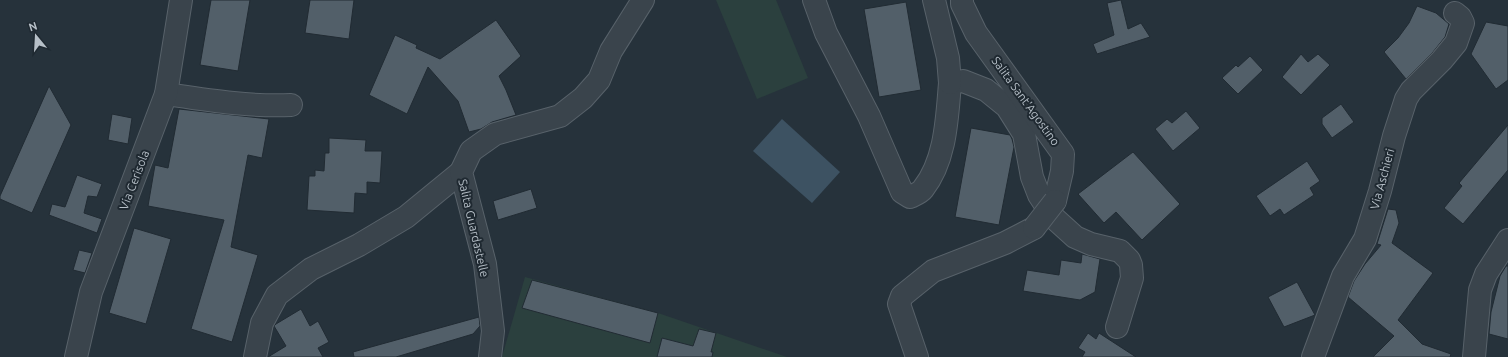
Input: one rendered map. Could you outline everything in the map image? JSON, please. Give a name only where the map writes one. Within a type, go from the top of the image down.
[{"type":"street","name":"Via Cerisola","points":[[76,357],[91,292],[166,94],[181,0]]},
{"type":"street","name":"Salita Guardastelle","points":[[490,357],[493,331],[485,264],[461,172],[471,151],[495,134],[560,116],[583,98],[599,80],[611,51],[643,0]]},
{"type":"street","points":[[814,0],[826,34],[869,116],[902,192],[910,197],[922,190],[939,162],[946,129],[950,83],[948,58],[934,0]]},
{"type":"street","name":"Salita Sant'Agostino","points":[[917,357],[899,304],[902,296],[933,271],[1005,243],[1034,228],[1055,201],[1062,171],[1063,154],[976,33],[962,4],[962,0]]},
{"type":"street","name":"Via Aschieri","points":[[1313,357],[1343,276],[1365,239],[1380,191],[1402,108],[1411,91],[1442,60],[1456,43],[1463,23],[1460,17],[1455,13]]},
{"type":"street","points":[[950,83],[963,81],[986,90],[1007,107],[1024,134],[1032,177],[1040,195],[1054,218],[1075,237],[1091,244],[1120,251],[1129,260],[1132,278],[1118,328]]},
{"type":"street","points":[[166,94],[208,100],[274,106],[291,105]]},
{"type":"street","points":[[255,357],[262,323],[277,295],[311,269],[359,246],[406,217],[461,172]]},
{"type":"street","points":[[1474,357],[1480,290],[1486,274],[1501,263],[1508,240]]},
{"type":"green space","points":[[716,0],[776,0],[808,78],[757,99]]},
{"type":"green space","points":[[525,277],[658,313],[787,357],[502,357]]},
{"type":"water","points":[[782,119],[840,172],[812,203],[753,151]]},
{"type":"building","points":[[211,0],[250,0],[238,71],[200,65]]},
{"type":"building","points":[[310,0],[354,0],[349,39],[305,33]]},
{"type":"building","points":[[1121,0],[1128,29],[1141,23],[1150,37],[1097,54],[1093,44],[1114,35],[1107,3]]},
{"type":"building","points":[[906,2],[921,90],[879,97],[864,9]]},
{"type":"building","points":[[1417,6],[1436,13],[1449,24],[1445,37],[1433,52],[1406,79],[1384,52],[1398,38],[1409,23]]},
{"type":"building","points":[[496,20],[521,56],[499,76],[516,115],[492,122],[481,129],[469,132],[458,101],[428,67],[407,114],[369,95],[395,35],[417,45],[416,48],[440,59]]},
{"type":"building","points":[[1486,22],[1508,26],[1508,80],[1496,89],[1471,54]]},
{"type":"building","points":[[1301,54],[1308,62],[1318,54],[1330,65],[1301,95],[1282,77]]},
{"type":"building","points":[[1250,56],[1263,70],[1238,94],[1222,78],[1236,65],[1238,67]]},
{"type":"building","points":[[49,86],[71,125],[32,213],[0,199],[0,196]]},
{"type":"building","points":[[1341,104],[1354,122],[1332,138],[1322,124],[1322,118]]},
{"type":"building","points":[[179,109],[269,119],[262,158],[248,155],[231,247],[258,255],[232,342],[191,329],[224,220],[148,206],[155,165],[168,168]]},
{"type":"building","points":[[1186,111],[1200,128],[1173,151],[1155,129],[1167,119],[1172,123]]},
{"type":"building","points":[[112,114],[132,118],[128,144],[108,140]]},
{"type":"building","points":[[1508,125],[1508,170],[1463,224],[1444,208],[1462,186],[1459,183]]},
{"type":"building","points":[[971,128],[1010,135],[1012,139],[1014,147],[999,225],[955,217]]},
{"type":"building","points":[[329,138],[366,140],[365,151],[382,151],[380,183],[367,182],[367,194],[355,193],[354,213],[307,210],[309,176],[315,176],[315,170],[324,171],[325,153],[329,153]]},
{"type":"building","points":[[1133,152],[1180,204],[1142,240],[1116,212],[1104,223],[1078,194]]},
{"type":"building","points":[[1307,161],[1320,181],[1310,188],[1314,195],[1284,215],[1280,209],[1270,216],[1256,196]]},
{"type":"building","points":[[77,175],[102,184],[97,197],[88,196],[84,213],[102,219],[97,233],[49,215],[52,204],[65,207]]},
{"type":"building","points":[[531,189],[537,208],[498,220],[493,201]]},
{"type":"building","points":[[1388,209],[1396,210],[1399,223],[1392,243],[1433,273],[1398,320],[1422,344],[1451,354],[1450,357],[1373,357],[1394,336],[1348,297],[1354,281],[1365,264],[1381,245],[1377,244]]},
{"type":"building","points":[[134,228],[171,239],[146,324],[109,313]]},
{"type":"building","points":[[79,250],[92,253],[85,273],[73,270]]},
{"type":"building","points":[[1082,254],[1100,259],[1095,292],[1080,300],[1023,291],[1027,270],[1059,275],[1061,260],[1081,263]]},
{"type":"building","points":[[1506,266],[1508,266],[1508,339],[1489,334],[1491,312],[1500,276]]},
{"type":"building","points":[[532,280],[658,313],[650,343],[522,308]]},
{"type":"building","points":[[1297,282],[1315,315],[1284,327],[1268,297]]},
{"type":"building","points":[[301,309],[310,326],[318,321],[329,342],[318,348],[323,357],[268,357],[286,346],[274,326]]},
{"type":"building","points":[[479,317],[480,326],[473,334],[396,357],[354,357],[353,352]]},
{"type":"building","points":[[699,329],[716,333],[711,352],[713,352],[712,357],[657,357],[662,338],[693,346]]},
{"type":"building","points":[[1088,333],[1096,339],[1099,333],[1136,357],[1082,357],[1085,352],[1078,348]]}]
